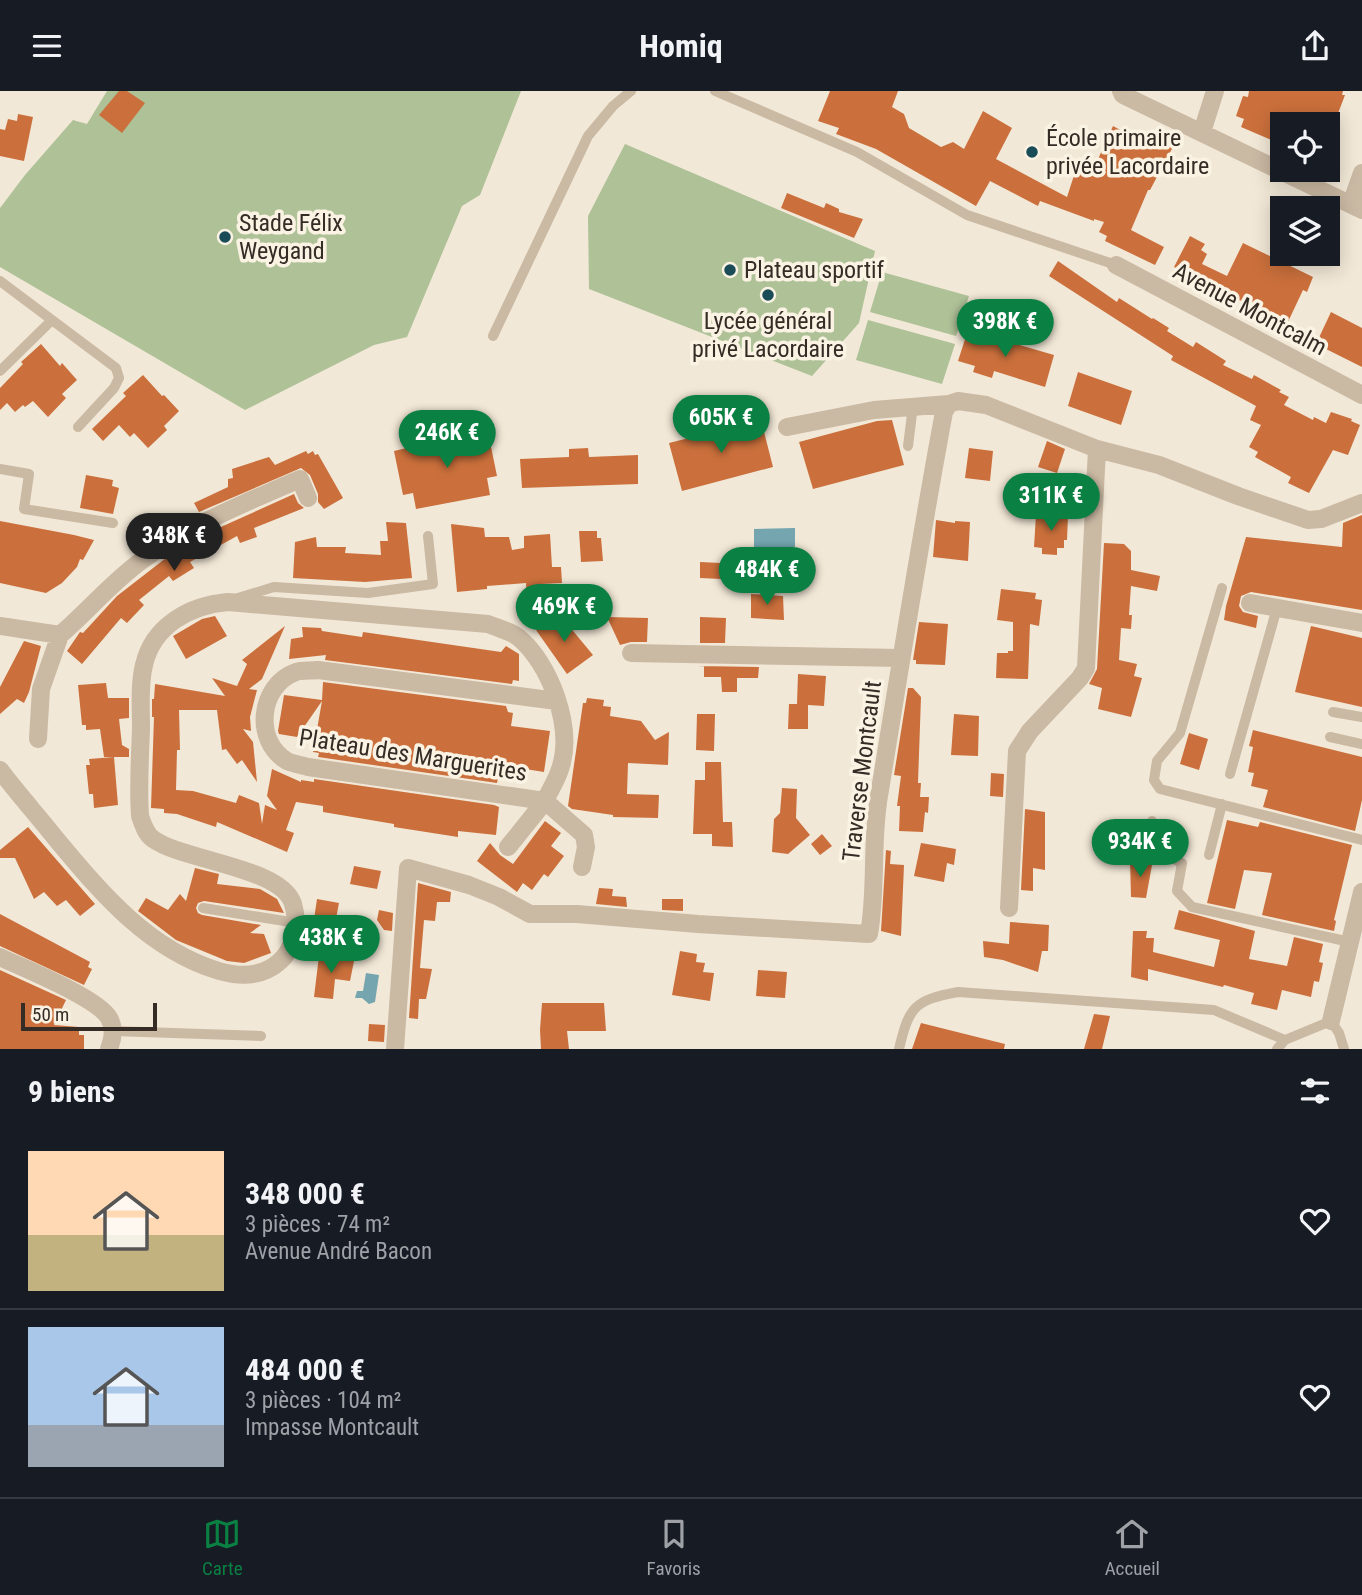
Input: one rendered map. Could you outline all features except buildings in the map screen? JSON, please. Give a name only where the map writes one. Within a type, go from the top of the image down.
[{"type":"street","points":[[1121,91],[1123,95],[1357,207],[1362,173]]},
{"type":"street","points":[[1202,132],[1215,91]]},
{"type":"street","name":"Avenue Montcalm","points":[[1116,265],[1362,395]]},
{"type":"street","points":[[788,427],[874,410],[958,401],[986,405],[1097,449],[1159,465],[1308,520],[1321,519],[1362,503]]},
{"type":"street","name":"Traverse Montcault","points":[[395,1049],[408,868],[469,885],[530,914],[577,914],[869,934],[873,915],[874,849],[879,796],[944,412],[949,404]]},
{"type":"street","points":[[1009,908],[1017,751],[1030,731],[1080,678],[1086,668],[1097,449]]},
{"type":"street","points":[[38,739],[41,689],[60,635],[141,562],[221,513],[300,479],[309,498]]},
{"type":"street","points":[[0,770],[95,885],[151,938],[201,965],[235,975],[254,974],[271,969],[282,960],[292,943],[297,923],[288,892],[272,881],[164,845],[148,834],[140,816],[144,664],[157,637],[184,613],[207,604],[228,602],[488,624],[515,635],[529,648],[542,663],[557,701]]},
{"type":"street","points":[[1250,603],[1362,623]]},
{"type":"street","points":[[0,626],[60,635]]},
{"type":"street","points":[[631,653],[901,658]]},
{"type":"street","name":"Plateau des Marguerites","points":[[318,670],[557,701],[565,742],[561,767],[545,801],[308,767],[288,761],[277,753],[268,740],[264,711],[269,696],[283,679],[297,671],[318,670]]},
{"type":"street","points":[[0,793],[23,799]]},
{"type":"street","points":[[508,847],[545,801],[584,835],[586,847],[582,867]]},
{"type":"street","points":[[1331,1021],[1362,892]]},
{"type":"street","points":[[0,957],[95,1003],[109,1018],[113,1031],[109,1049]]},
{"type":"lane","points":[[493,336],[588,136],[613,106],[631,91]]},
{"type":"lane","points":[[715,91],[857,152],[967,215],[1116,265]]},
{"type":"lane","points":[[0,281],[116,368],[119,378],[114,387],[78,427]]},
{"type":"lane","points":[[0,371],[51,321]]},
{"type":"lane","points":[[908,446],[913,406]]},
{"type":"lane","points":[[0,469],[29,474],[24,509],[113,523]]},
{"type":"lane","points":[[228,602],[274,587],[368,593],[433,584],[428,536]]},
{"type":"lane","points":[[1222,588],[1180,733],[1157,761],[1154,780],[1160,789],[1362,840]]},
{"type":"lane","points":[[1230,774],[1277,608]]},
{"type":"lane","points":[[1333,712],[1362,717]]},
{"type":"lane","points":[[1330,737],[1362,744]]},
{"type":"lane","points":[[1209,855],[1222,804]]},
{"type":"lane","points":[[1152,821],[1152,849],[1182,863],[1177,891],[1192,907],[1350,942]]},
{"type":"lane","points":[[203,908],[297,923]]},
{"type":"lane","points":[[899,1049],[906,1020],[917,1005],[935,996],[958,992],[1214,1010],[1286,1040]]},
{"type":"lane","points":[[1277,1049],[1286,1040],[1331,1021],[1339,1033],[1344,1049]]},
{"type":"lane","points":[[113,1031],[261,1035]]},
{"type":"green space","name":"Stade Félix Weygand","points":[[107,91],[521,91],[480,195],[462,206],[407,337],[374,345],[245,410],[0,267],[0,208],[73,120],[87,124]]},
{"type":"green space","name":"Plateau sportif","points":[[625,144],[875,251],[859,323],[812,376],[589,289],[588,216]]},
{"type":"green space","points":[[882,272],[969,296],[956,336],[870,312]]},
{"type":"green space","points":[[868,320],[955,344],[942,384],[856,360]]},
{"type":"water","points":[[795,528],[795,547],[754,548],[754,529]]},
{"type":"water","points":[[366,973],[379,975],[375,1002],[369,1004],[362,998],[355,998],[357,991],[363,991]]},
{"type":"place","name":"École primaire privée Lacordaire","points":[[1032,152]]},
{"type":"place","name":"Stade Félix Weygand","points":[[225,237]]},
{"type":"place","name":"Plateau sportif","points":[[730,270]]},
{"type":"place","name":"Lycée général privé Lacordaire","points":[[768,295]]}]
